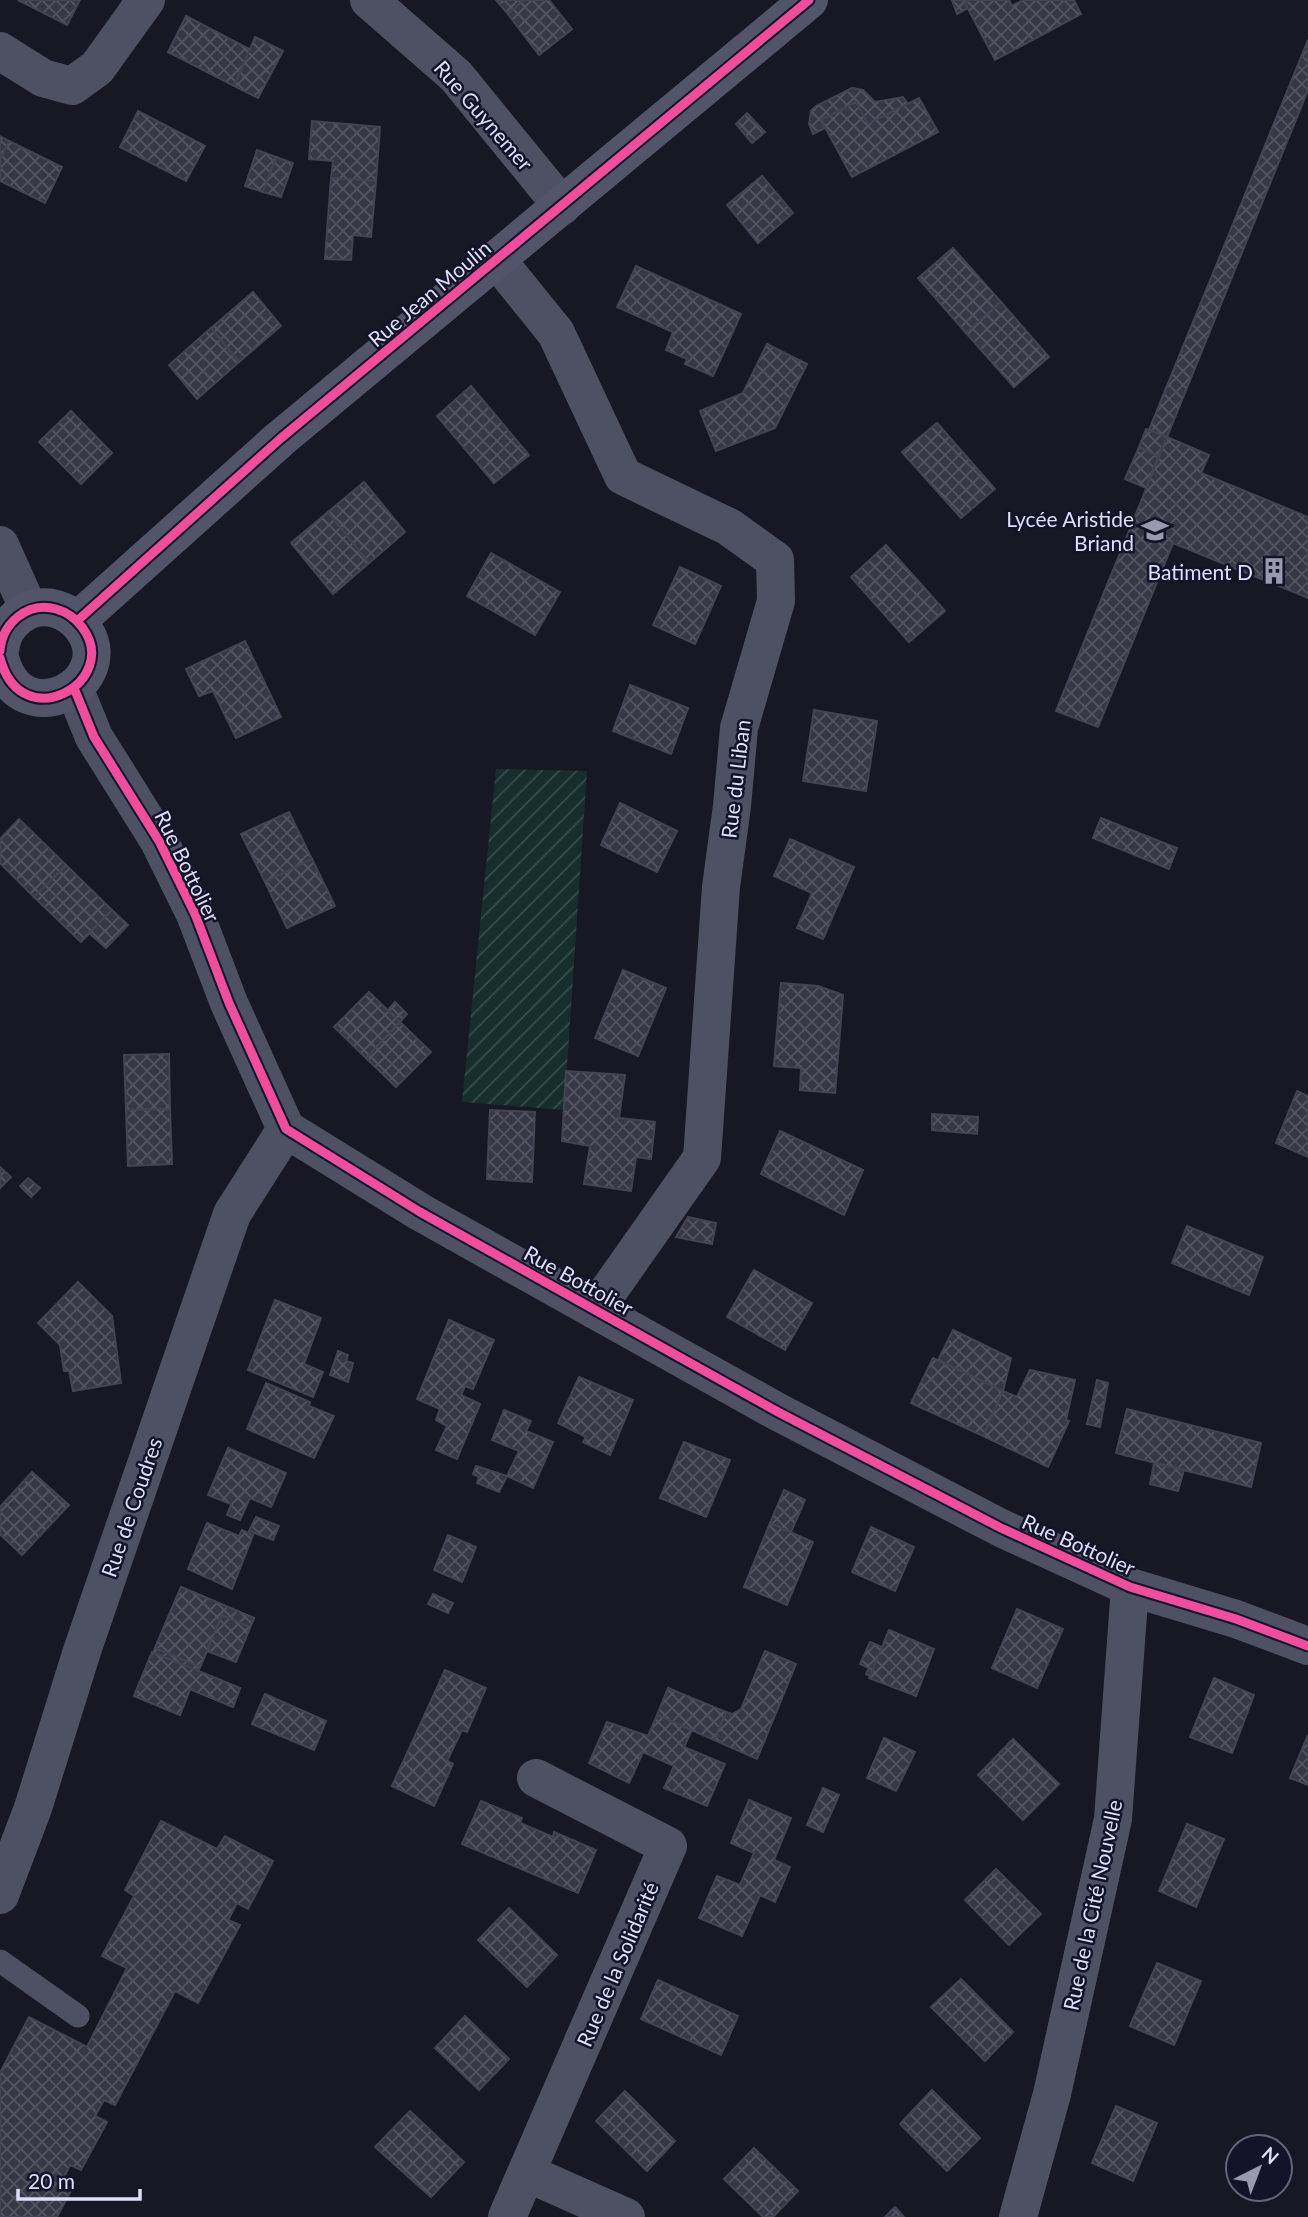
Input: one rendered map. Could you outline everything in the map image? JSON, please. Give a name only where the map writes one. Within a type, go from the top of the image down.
[{"type":"main road","name":"Rue Jean Moulin","points":[[77,621],[280,439],[809,0]]},
{"type":"main road","points":[[42,607],[55,608],[77,621],[87,633],[90,655],[90,663],[84,677],[62,696],[35,698],[22,693],[3,672],[6,628],[29,610],[42,607]]},
{"type":"street","points":[[0,51],[43,78],[72,86],[97,68],[146,0]]},
{"type":"street","name":"Rue Guynemer","points":[[369,0],[456,76],[562,206]]},
{"type":"street","name":"Rue du Liban","points":[[497,260],[556,333],[623,476],[729,527],[775,560],[776,601],[739,728],[733,806],[721,887],[702,1158],[595,1310]]},
{"type":"street","points":[[0,545],[29,610]]},
{"type":"street","name":"Rue Bottolier","points":[[74,688],[94,737],[159,841],[195,914],[229,1003],[286,1129],[420,1212],[595,1310],[778,1412],[1001,1528],[1130,1587],[1237,1619],[1308,1646]]},
{"type":"street","name":"Rue de Coudres","points":[[0,1895],[33,1808],[104,1588],[232,1214],[286,1129]]},
{"type":"street","name":"Rue de la Cité Nouvelle","points":[[1018,2217],[1052,2094],[1114,1819],[1130,1587]]},
{"type":"street","name":"Rue de la Solidarité","points":[[506,2217],[668,1846],[536,1777]]},
{"type":"street","points":[[527,2173],[626,2217]]},
{"type":"lane","points":[[0,1961],[78,2016]]},
{"type":"green space","points":[[496,769],[587,771],[564,1110],[462,1102]]},
{"type":"building","points":[[18,0],[80,0],[67,25]]},
{"type":"building","points":[[496,0],[524,0],[508,14]]},
{"type":"building","points":[[524,0],[549,0],[572,29],[539,55],[508,14]]},
{"type":"building","points":[[952,0],[970,0],[965,3],[968,8],[957,14]]},
{"type":"building","points":[[970,0],[1009,0],[1012,6],[1023,0],[1074,0],[1081,14],[995,60],[965,3]]},
{"type":"building","points":[[186,16],[251,50],[234,86],[168,52]]},
{"type":"building","points":[[255,37],[283,51],[258,98],[234,86]]},
{"type":"building","points":[[1308,40],[1308,90],[1167,437],[1149,430]]},
{"type":"building","points":[[852,88],[863,90],[875,102],[903,97],[908,104],[868,124],[856,102],[821,120],[825,128],[813,134],[809,124],[811,111]]},
{"type":"building","points":[[919,98],[938,132],[852,177],[821,120],[856,102],[868,124]]},
{"type":"building","points":[[138,111],[205,146],[186,181],[120,147]]},
{"type":"building","points":[[747,113],[765,132],[752,143],[736,124]]},
{"type":"building","points":[[312,121],[380,127],[376,181],[331,178],[333,161],[309,159]]},
{"type":"building","points":[[0,136],[9,141],[0,160]]},
{"type":"building","points":[[9,141],[62,167],[45,203],[0,181],[0,160]]},
{"type":"building","points":[[257,150],[276,157],[263,192],[245,186]]},
{"type":"building","points":[[276,157],[293,163],[281,197],[263,192]]},
{"type":"building","points":[[762,176],[793,213],[758,243],[727,205]]},
{"type":"building","points":[[331,178],[376,181],[371,237],[353,235],[351,260],[325,259]]},
{"type":"building","points":[[953,248],[1001,302],[966,333],[918,278]]},
{"type":"building","points":[[636,266],[741,314],[713,376],[685,364],[687,359],[666,350],[673,332],[617,307]]},
{"type":"building","points":[[253,292],[281,326],[239,362],[211,328]]},
{"type":"building","points":[[1001,302],[1049,357],[1014,387],[966,333]]},
{"type":"building","points":[[211,328],[239,362],[197,399],[169,365]]},
{"type":"building","points":[[767,344],[807,364],[775,428],[716,451],[700,411],[743,393]]},
{"type":"building","points":[[471,386],[529,455],[494,483],[437,416]]},
{"type":"building","points":[[71,411],[112,453],[81,484],[39,442]]},
{"type":"building","points":[[937,423],[995,489],[961,518],[902,452]]},
{"type":"building","points":[[1146,429],[1167,437],[1158,456],[1139,447]]},
{"type":"building","name":"Batiment D","points":[[1167,437],[1209,455],[1201,473],[1308,517],[1308,598],[1173,543],[1098,727],[1056,711]]},
{"type":"building","points":[[1139,447],[1158,456],[1146,488],[1125,479]]},
{"type":"building","points":[[364,482],[405,532],[369,563],[328,512]]},
{"type":"building","points":[[328,512],[369,563],[333,594],[291,543]]},
{"type":"building","points":[[886,545],[945,611],[909,642],[851,577]]},
{"type":"building","points":[[491,553],[560,592],[535,635],[467,596]]},
{"type":"building","points":[[680,567],[721,586],[695,644],[653,625]]},
{"type":"building","points":[[245,641],[281,717],[236,738],[213,691],[199,696],[186,669]]},
{"type":"building","points":[[630,685],[688,708],[671,754],[613,731]]},
{"type":"building","points":[[814,710],[877,721],[866,791],[803,781]]},
{"type":"building","points":[[620,803],[677,831],[657,872],[601,845]]},
{"type":"building","points":[[289,812],[312,859],[265,882],[241,834]]},
{"type":"building","points":[[1101,818],[1177,848],[1169,869],[1093,838]]},
{"type":"building","points":[[19,819],[66,865],[34,897],[0,863],[0,839]]},
{"type":"building","points":[[790,839],[854,867],[823,939],[797,928],[812,893],[774,876]]},
{"type":"building","points":[[312,859],[335,906],[287,928],[265,882]]},
{"type":"building","points":[[66,865],[112,910],[81,942],[34,897]]},
{"type":"building","points":[[112,910],[128,925],[106,948],[89,933]]},
{"type":"building","points":[[623,970],[666,988],[638,1056],[595,1038]]},
{"type":"building","points":[[781,983],[818,986],[843,995],[835,1093],[800,1090],[801,1068],[774,1066]]},
{"type":"building","points":[[369,992],[400,1022],[366,1058],[334,1027]]},
{"type":"building","points":[[395,1002],[407,1014],[400,1022],[388,1010]]},
{"type":"building","points":[[400,1022],[431,1052],[396,1087],[366,1058]]},
{"type":"building","points":[[169,1054],[170,1109],[126,1110],[124,1055]]},
{"type":"building","points":[[566,1071],[625,1075],[619,1118],[655,1122],[651,1159],[636,1157],[631,1191],[584,1184],[590,1146],[562,1141]]},
{"type":"building","points":[[1297,1091],[1308,1096],[1308,1157],[1276,1143]]},
{"type":"building","points":[[170,1109],[172,1164],[128,1166],[126,1110]]},
{"type":"building","points":[[490,1110],[535,1112],[532,1182],[487,1179]]},
{"type":"building","points":[[932,1114],[978,1117],[977,1134],[932,1130]]},
{"type":"building","points":[[780,1131],[863,1170],[844,1215],[761,1174]]},
{"type":"building","points":[[0,1167],[11,1177],[0,1188]]},
{"type":"building","points":[[28,1178],[40,1188],[31,1197],[20,1186]]},
{"type":"building","points":[[688,1217],[716,1223],[712,1244],[676,1237]]},
{"type":"building","points":[[1187,1226],[1263,1257],[1249,1295],[1172,1263]]},
{"type":"building","points":[[754,1270],[812,1303],[785,1350],[727,1317]]},
{"type":"building","points":[[78,1282],[112,1316],[121,1383],[73,1391],[69,1371],[64,1371],[60,1345],[38,1323]]},
{"type":"building","points":[[275,1300],[321,1318],[304,1364],[323,1372],[313,1397],[248,1370]]},
{"type":"building","points":[[449,1320],[494,1340],[473,1389],[465,1386],[461,1395],[480,1404],[457,1459],[436,1450],[447,1426],[436,1420],[440,1409],[417,1399]]},
{"type":"building","points":[[953,1330],[1011,1358],[1003,1391],[938,1360]]},
{"type":"building","points":[[338,1351],[348,1355],[346,1361],[353,1363],[348,1382],[330,1375]]},
{"type":"building","points":[[933,1358],[1003,1391],[983,1436],[911,1403]]},
{"type":"building","points":[[1030,1370],[1075,1380],[1066,1420],[1069,1421],[1048,1467],[983,1436],[1003,1391],[1017,1397]]},
{"type":"building","points":[[579,1377],[633,1400],[610,1455],[583,1442],[586,1437],[558,1423]]},
{"type":"building","points":[[1097,1380],[1108,1383],[1100,1427],[1087,1424]]},
{"type":"building","points":[[266,1383],[310,1402],[309,1406],[334,1416],[314,1458],[247,1429]]},
{"type":"building","points":[[1127,1409],[1261,1443],[1251,1487],[1116,1453]]},
{"type":"building","points":[[504,1410],[531,1421],[526,1431],[553,1442],[533,1488],[507,1476],[519,1451],[492,1440]]},
{"type":"building","points":[[684,1442],[730,1460],[706,1517],[660,1498]]},
{"type":"building","points":[[228,1448],[286,1473],[271,1507],[250,1498],[240,1520],[227,1515],[231,1504],[208,1495]]},
{"type":"building","points":[[1154,1463],[1184,1470],[1178,1491],[1150,1484]]},
{"type":"building","points":[[476,1466],[507,1476],[499,1492],[477,1483],[479,1477],[473,1474]]},
{"type":"building","points":[[32,1472],[69,1505],[22,1555],[0,1534],[0,1507]]},
{"type":"building","points":[[784,1490],[805,1500],[791,1532],[770,1523]]},
{"type":"building","points":[[256,1517],[279,1526],[273,1540],[249,1531]]},
{"type":"building","points":[[207,1523],[239,1536],[242,1530],[253,1535],[232,1589],[188,1569]]},
{"type":"building","points":[[770,1523],[813,1542],[787,1605],[744,1587]]},
{"type":"building","points":[[871,1527],[914,1547],[895,1591],[852,1572]]},
{"type":"building","points":[[448,1535],[476,1547],[462,1582],[434,1570]]},
{"type":"building","points":[[181,1587],[254,1618],[236,1662],[207,1651],[200,1667],[155,1648]]},
{"type":"building","points":[[181,1587],[254,1618],[250,1627],[222,1615],[200,1667],[155,1648]]},
{"type":"building","points":[[433,1594],[453,1603],[448,1613],[428,1604]]},
{"type":"building","points":[[1017,1609],[1063,1629],[1037,1688],[992,1668]]},
{"type":"building","points":[[889,1630],[934,1649],[916,1696],[869,1678]]},
{"type":"building","points":[[870,1642],[882,1647],[870,1676],[866,1674],[869,1668],[860,1664]]},
{"type":"building","points":[[155,1648],[200,1667],[198,1671],[240,1688],[233,1707],[190,1689],[180,1715],[134,1696]]},
{"type":"building","points":[[765,1651],[796,1664],[757,1759],[714,1740],[726,1712],[732,1714],[741,1709]]},
{"type":"building","points":[[152,1652],[240,1688],[233,1707],[190,1689],[180,1715],[134,1696]]},
{"type":"building","points":[[445,1670],[486,1688],[467,1732],[462,1730],[447,1761],[453,1764],[434,1806],[392,1786]]},
{"type":"building","points":[[1214,1678],[1254,1695],[1232,1753],[1190,1737]]},
{"type":"building","points":[[668,1688],[726,1712],[714,1740],[657,1715]]},
{"type":"building","points":[[265,1694],[326,1721],[314,1750],[252,1724]]},
{"type":"building","points":[[657,1715],[692,1730],[684,1747],[725,1764],[707,1806],[664,1788],[674,1766],[643,1752],[629,1783],[589,1763],[607,1722],[648,1736]]},
{"type":"building","points":[[1308,1735],[1308,1785],[1290,1778]]},
{"type":"building","points":[[884,1738],[915,1752],[896,1791],[867,1778]]},
{"type":"building","points":[[1013,1739],[1059,1784],[1023,1820],[978,1775]]},
{"type":"building","points":[[823,1788],[839,1795],[823,1832],[807,1825]]},
{"type":"building","points":[[749,1800],[791,1818],[774,1860],[790,1867],[775,1902],[760,1895],[742,1936],[699,1918],[717,1876],[740,1885],[754,1853],[731,1843]]},
{"type":"building","points":[[481,1801],[522,1818],[520,1823],[553,1837],[554,1832],[596,1850],[578,1893],[462,1844]]},
{"type":"building","points":[[161,1821],[217,1849],[225,1836],[273,1861],[248,1909],[237,1903],[228,1920],[240,1925],[198,2003],[175,1991],[115,2105],[104,2100],[95,2116],[107,2122],[81,2170],[70,2165],[62,2181],[73,2187],[57,2217],[0,2217],[0,2073],[29,2017],[87,2047],[127,1968],[102,1956],[134,1896],[125,1890]]},
{"type":"building","points":[[1187,1824],[1224,1839],[1196,1907],[1159,1891]]},
{"type":"building","points":[[996,1869],[1041,1914],[1009,1945],[965,1900]]},
{"type":"building","points":[[509,1908],[557,1955],[527,1987],[478,1940]]},
{"type":"building","points":[[1157,1963],[1201,1981],[1174,2045],[1130,2026]]},
{"type":"building","points":[[961,1979],[1013,2032],[985,2061],[931,2007]]},
{"type":"building","points":[[658,1980],[738,2016],[721,2055],[641,2019]]},
{"type":"building","points":[[465,2016],[509,2059],[479,2090],[435,2048]]},
{"type":"building","points":[[932,2090],[980,2138],[947,2171],[900,2124]]},
{"type":"building","points":[[625,2091],[675,2141],[647,2171],[596,2121]]},
{"type":"building","points":[[1116,2106],[1157,2123],[1133,2181],[1092,2163]]},
{"type":"building","points":[[410,2111],[464,2162],[431,2197],[375,2147]]},
{"type":"building","points":[[754,2148],[798,2191],[773,2217],[763,2217],[724,2179]]},
{"type":"building","points":[[895,2207],[904,2217],[885,2217]]},
{"type":"cycle path","points":[[77,621],[280,439],[809,0]]},
{"type":"cycle path","points":[[0,651],[6,632],[18,616],[36,608],[46,607],[60,610],[74,618],[82,627],[91,647],[89,666],[80,682],[64,693],[46,698],[27,695],[11,682],[0,658]]},
{"type":"cycle path","points":[[74,688],[94,737],[159,841],[195,914],[229,1003],[286,1129],[420,1212],[595,1310],[778,1412],[1001,1528],[1130,1587],[1236,1619],[1308,1646]]},
{"type":"place","name":"Lycée Aristide Briand","points":[[1155,530]]},
{"type":"place","name":"Batiment D","points":[[1274,571]]}]
